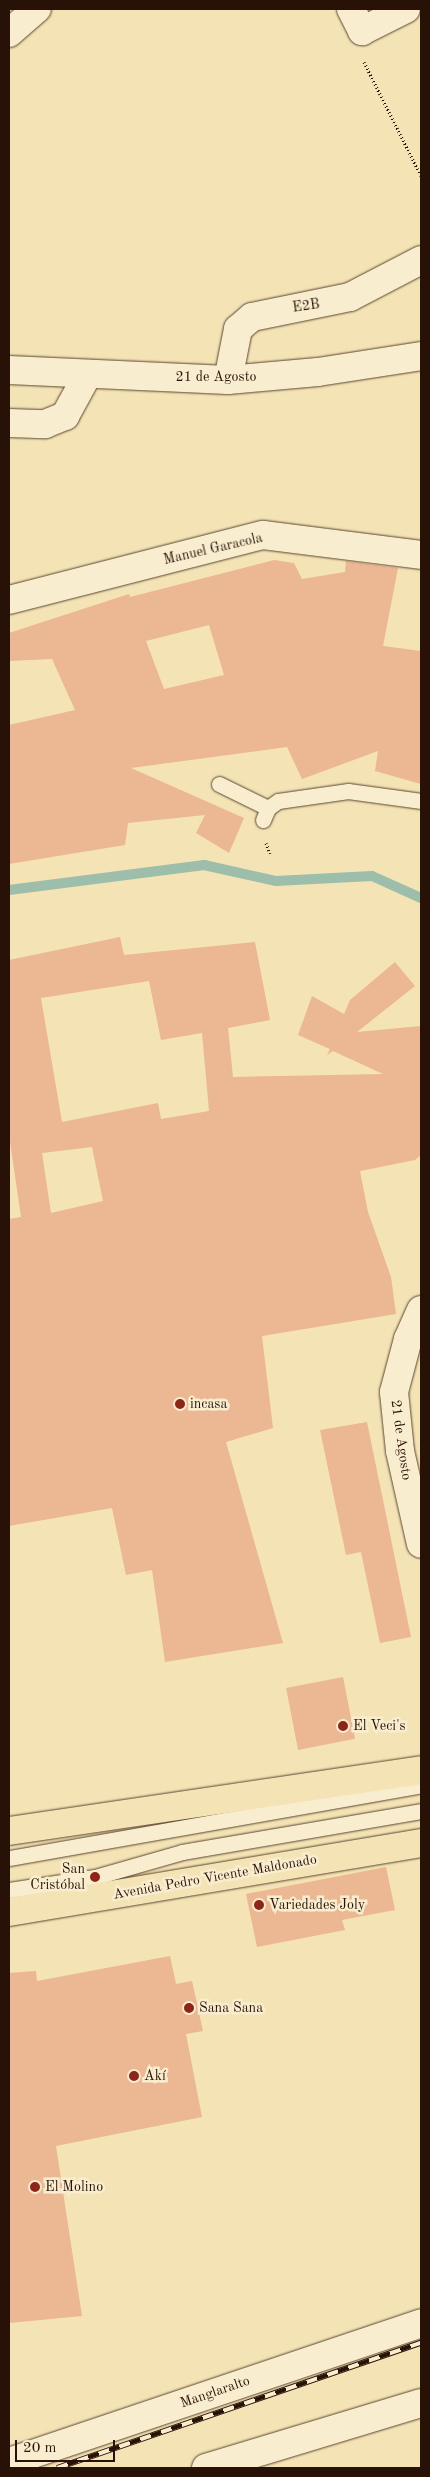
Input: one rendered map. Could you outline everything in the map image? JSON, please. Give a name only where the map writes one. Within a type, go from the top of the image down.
[{"type":"main road","points":[[9,1831],[421,1770]]},
{"type":"main road","name":"Avenida Pedro Vicente Maldonado","points":[[9,1912],[421,1843]]},
{"type":"street","points":[[9,32],[37,9]]},
{"type":"street","points":[[358,31],[406,9]]},
{"type":"street","name":"E2B","points":[[228,380],[238,329],[252,317],[350,297],[421,260]]},
{"type":"street","name":"21 de Agosto","points":[[9,370],[228,380],[318,372],[421,356]]},
{"type":"street","points":[[9,423],[45,424],[65,416],[88,374]]},
{"type":"street","name":"Manuel Garacola","points":[[9,600],[263,535],[421,555]]},
{"type":"street","name":"21 de Agosto","points":[[421,1310],[408,1339],[394,1392],[400,1451],[421,1544]]},
{"type":"street","name":"Manglaralto","points":[[9,2462],[421,2323]]},
{"type":"street","points":[[206,2468],[248,2462],[421,2403]]},
{"type":"lane","points":[[218,784],[266,814],[278,800],[348,791],[421,801]]},
{"type":"lane","points":[[9,1858],[421,1785]]},
{"type":"lane","points":[[9,1890],[95,1877],[182,1852],[421,1811]]},
{"type":"path","points":[[358,31],[421,176]]},
{"type":"building","points":[[274,560],[294,563],[302,579],[345,572],[346,561],[398,568],[383,646],[421,651],[421,784],[375,771],[378,751],[302,779],[287,747],[131,768],[244,818],[229,853],[196,833],[205,815],[128,823],[125,845],[9,864],[9,725],[75,710],[52,659],[9,661],[9,633],[129,594],[130,597]],"holes":[[[209,625],[224,675],[164,689],[146,641]]]},
{"type":"building","points":[[120,937],[124,955],[255,942],[270,1020],[228,1028],[233,1077],[383,1074],[333,1051],[327,1055],[330,1049],[298,1035],[312,996],[344,1014],[350,1000],[395,962],[415,986],[357,1032],[421,1026],[421,1155],[415,1160],[360,1171],[368,1212],[391,1277],[396,1314],[262,1336],[273,1428],[226,1442],[283,1643],[165,1662],[152,1570],[126,1575],[112,1508],[9,1526],[9,1219],[21,1217],[9,1135],[9,960]],"holes":[[[149,981],[161,1040],[202,1033],[209,1111],[161,1119],[158,1103],[62,1122],[41,998]],[[92,1147],[103,1201],[51,1213],[42,1153]]]},
{"type":"building","points":[[367,1422],[411,1637],[380,1643],[361,1552],[346,1555],[320,1430]]},
{"type":"building","points":[[343,1677],[355,1739],[298,1750],[286,1688]]},
{"type":"building","points":[[386,1867],[395,1910],[342,1920],[345,1930],[257,1947],[246,1894]]},
{"type":"building","points":[[170,1956],[176,1984],[192,1981],[203,2031],[186,2034],[202,2117],[56,2146],[82,2316],[9,2323],[9,1973],[36,1971],[37,1981]]},
{"type":"waterway","points":[[9,890],[204,865],[276,881],[372,876],[421,898]]},
{"type":"railway","points":[[57,2468],[421,2343]]},
{"type":"place","name":"incasa","points":[[180,1404]]},
{"type":"place","name":"El Veci's","points":[[343,1726]]},
{"type":"place","name":"San Cristóbal","points":[[95,1877]]},
{"type":"place","name":"Variedades Joly","points":[[259,1905]]},
{"type":"place","name":"Sana Sana","points":[[189,2008]]},
{"type":"place","name":"Akí","points":[[134,2076]]},
{"type":"place","name":"El Molino","points":[[35,2187]]}]
